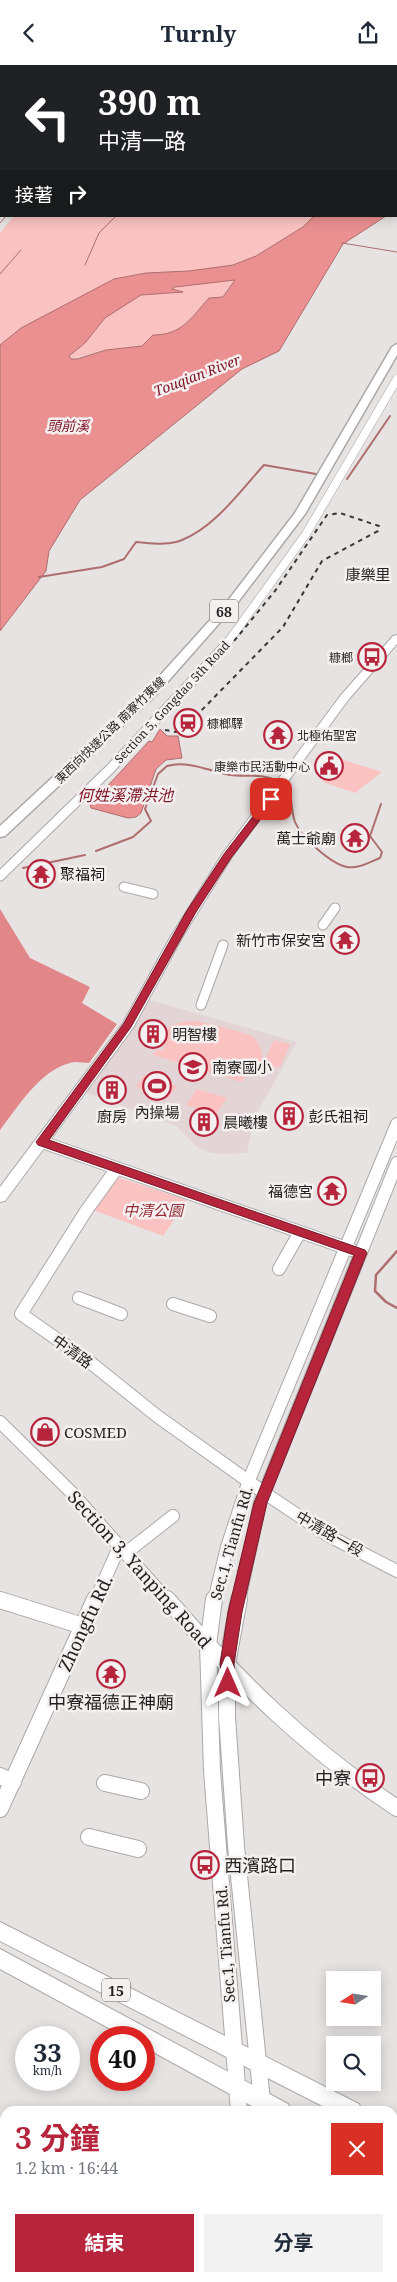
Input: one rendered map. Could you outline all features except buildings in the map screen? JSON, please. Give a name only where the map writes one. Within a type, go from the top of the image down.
[{"type":"highway","name":"東西向快速公路 南寮竹東線","points":[[0,833],[151,693],[234,600],[300,514],[397,347]]},
{"type":"highway","name":"東西向快速公路 南寮竹東線","points":[[0,847],[161,695],[243,601],[308,514],[397,363]]},
{"type":"main road","points":[[0,1197],[128,1025],[177,936],[227,856],[345,697],[397,638]]},
{"type":"main road","name":"15","points":[[0,1931],[342,2106]]},
{"type":"main road","name":"15","points":[[0,1959],[236,2085],[262,2106]]},
{"type":"street","name":"Section 5, Gongdao 5th Road","points":[[0,875],[110,769],[229,642],[306,534],[363,441],[397,379]]},
{"type":"street","points":[[124,887],[153,894]]},
{"type":"street","points":[[323,925],[335,908]]},
{"type":"street","points":[[201,1005],[223,945]]},
{"type":"street","name":"Sec.1, Tianfu Rd.","points":[[238,2106],[212,1771],[208,1645],[213,1605],[227,1547],[249,1481],[397,1124]]},
{"type":"street","points":[[42,1142],[361,1253]]},
{"type":"street","name":"Sec.1, Tianfu Rd.","points":[[262,2106],[236,1846],[227,1717],[227,1664],[246,1560],[265,1492],[397,1163]]},
{"type":"street","name":"中清路","points":[[117,1168],[86,1211],[21,1314],[265,1492]]},
{"type":"street","points":[[279,1269],[300,1232]]},
{"type":"street","points":[[79,1298],[121,1314]]},
{"type":"street","points":[[173,1304],[210,1316]]},
{"type":"street","name":"Section 3, Yanping Road","points":[[0,1422],[48,1468],[124,1549],[208,1645],[277,1716],[317,1750],[397,1808]]},
{"type":"street","name":"中清路一段","points":[[265,1492],[329,1536],[397,1571]]},
{"type":"street","points":[[124,1549],[173,1516]]},
{"type":"street","name":"Zhongfu Rd.","points":[[0,1809],[6,1779],[124,1549]]},
{"type":"street","points":[[0,1600],[83,1626]]},
{"type":"street","points":[[105,1783],[141,1791]]},
{"type":"street","points":[[89,1837],[138,1849]]},
{"type":"shaded area","points":[[0,909],[30,958],[90,987],[82,1003],[117,1024],[89,1063],[72,1062],[59,1067],[49,1074],[30,1091],[0,1130]]},
{"type":"shaded area","name":"南寮國小","points":[[150,1000],[297,1042],[254,1118],[247,1153],[220,1154],[206,1152],[196,1146],[176,1126],[84,1092]]},
{"type":"green space","points":[[13,217],[313,217],[303,227],[256,256],[233,265],[189,271],[146,273],[21,328],[0,345],[0,233]]},
{"type":"green space","points":[[236,280],[223,297],[209,298],[191,319],[179,329],[163,335],[153,336],[142,346],[106,350],[71,359],[69,355],[85,343],[105,318],[141,295],[180,291],[172,289],[175,287]]},
{"type":"green space","points":[[325,754],[382,772],[355,793],[323,782]]},
{"type":"green space","points":[[196,1021],[234,1030],[253,1037],[262,1053],[258,1067],[243,1074],[246,1076],[241,1082],[153,1055],[157,1049],[164,1051],[164,1036],[170,1027],[181,1022]]},
{"type":"green space","points":[[274,1040],[290,1044],[280,1068],[263,1064]]},
{"type":"green space","name":"內操場","points":[[144,1075],[177,1086],[169,1098],[136,1087]]},
{"type":"green space","points":[[197,1089],[227,1098],[216,1115],[186,1105]]},
{"type":"green space","name":"中清公園","points":[[117,1177],[187,1200],[163,1236],[93,1210]]},
{"type":"water","name":"頭前溪","points":[[313,217],[384,217],[343,244],[279,351],[242,369],[80,500],[49,551],[46,571],[0,631],[0,345],[21,328],[114,279],[146,273],[189,271],[233,265],[256,256],[303,227]],"holes":[[[235,280],[223,297],[209,298],[179,329],[153,335],[142,346],[106,350],[77,359],[71,359],[69,356],[85,343],[105,318],[141,295],[183,292],[172,289],[175,287]]]},
{"type":"water","name":"何姓溪滯洪池","points":[[160,729],[167,736],[178,736],[182,758],[166,760],[156,769],[141,813],[136,817],[128,818],[91,808],[90,805],[149,741],[152,742]]},
{"type":"waterway","points":[[0,223],[5,217]]},
{"type":"waterway","points":[[85,265],[99,233],[115,217]]},
{"type":"waterway","points":[[342,243],[397,252]]},
{"type":"waterway","points":[[0,274],[21,250]]},
{"type":"waterway","points":[[347,479],[390,416]]},
{"type":"waterway","points":[[39,577],[102,567],[124,559],[136,542],[159,544],[182,540],[194,534],[216,517],[264,465],[316,474]]},
{"type":"waterway","points":[[96,851],[133,837],[151,821],[145,809],[158,774],[167,766],[191,765],[230,775],[260,776],[277,781]]},
{"type":"waterway","points":[[286,787],[289,788],[295,822],[303,835],[333,861],[347,867],[360,866],[380,858],[382,852],[370,836],[381,804]]},
{"type":"waterway","points":[[23,868],[85,855]]},
{"type":"waterway","points":[[397,1251],[376,1275],[375,1291],[386,1302],[397,1308]]},
{"type":"railway","points":[[165,730],[176,732],[194,718],[283,627],[322,561],[378,531],[379,526],[340,513],[327,515],[275,591],[212,668]]},
{"type":"place","name":"糠榔","points":[[372,657]]},
{"type":"place","name":"槺榔驛","points":[[188,723]]},
{"type":"place","name":"北極佑聖宮","points":[[278,735]]},
{"type":"place","name":"康樂市民活動中心","points":[[329,766]]},
{"type":"place","name":"萬士爺廟","points":[[355,838]]},
{"type":"place","name":"聚福祠","points":[[41,874]]},
{"type":"place","name":"新竹市保安宮","points":[[345,940]]},
{"type":"place","name":"明智樓","points":[[153,1034]]},
{"type":"place","name":"南寮國小","points":[[193,1067]]},
{"type":"place","name":"內操場","points":[[157,1086]]},
{"type":"place","name":"廚房","points":[[112,1090]]},
{"type":"place","name":"彭氏祖祠","points":[[289,1116]]},
{"type":"place","name":"晨曦樓","points":[[204,1122]]},
{"type":"place","name":"福德宮","points":[[332,1191]]},
{"type":"place","name":"COSMED","points":[[45,1432]]},
{"type":"place","name":"中寮福德正神廟","points":[[111,1674]]},
{"type":"place","name":"中寮","points":[[370,1778]]},
{"type":"place","name":"西濱路口","points":[[205,1865]]},
{"type":"district","name":"康樂里","points":[[368,574]]},
{"type":"route","points":[[228,1683],[227,1664],[235,1612],[260,1503],[361,1253],[42,1142],[128,1025],[191,912],[227,856],[271,799]]},
{"type":"water label","name":"Touqian River","points":[[197,375]]}]
